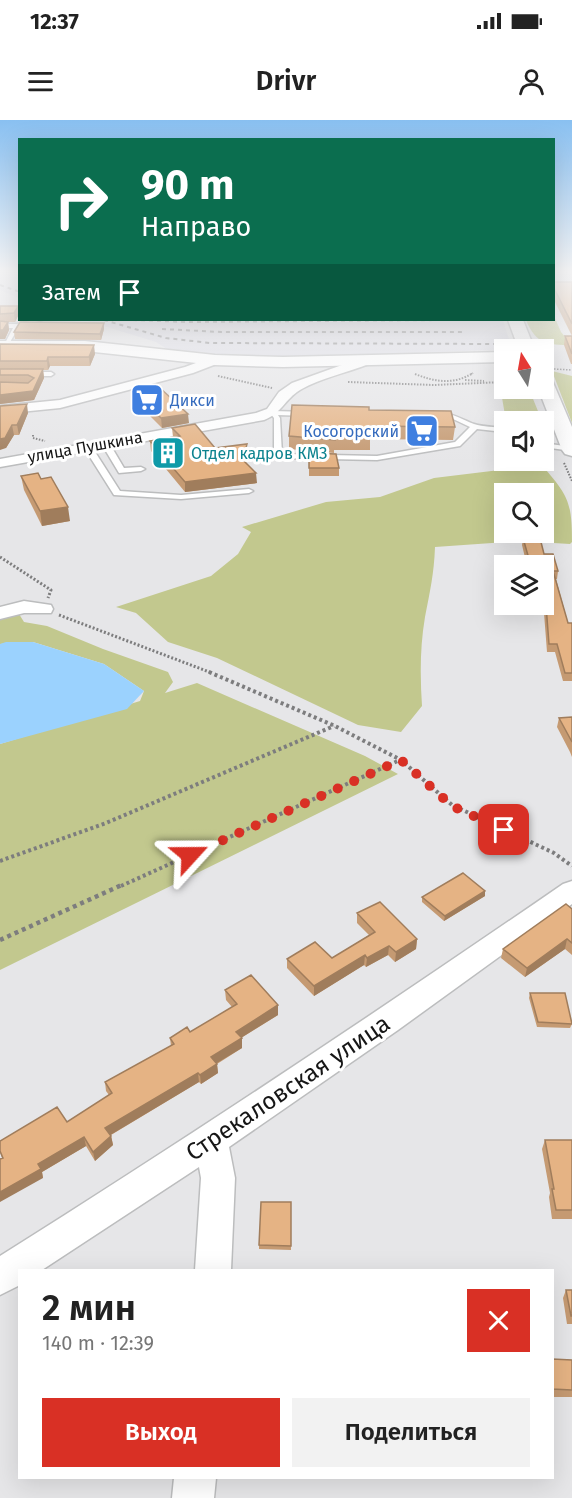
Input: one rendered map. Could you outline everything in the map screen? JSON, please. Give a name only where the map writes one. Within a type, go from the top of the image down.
[{"type":"street","points":[[3,346],[85,346],[215,360],[283,362],[494,357]]},
{"type":"street","points":[[0,410],[60,404],[189,370],[215,360]]},
{"type":"street","points":[[273,413],[288,392],[301,385],[348,370],[367,360]]},
{"type":"street","points":[[554,399],[571,445]]},
{"type":"street","name":"улица Пушкина","points":[[0,463],[273,413]]},
{"type":"street","points":[[0,613],[24,607],[44,609]]},
{"type":"street","name":"Стрекаловская улица","points":[[0,1277],[211,1141],[572,891]]},
{"type":"street","points":[[211,1141],[218,1178],[213,1269]]},
{"type":"street","points":[[193,1498],[195,1479]]},
{"type":"lane","points":[[0,374],[51,374]]},
{"type":"lane","points":[[273,413],[321,415]]},
{"type":"lane","points":[[273,413],[278,418],[278,456],[377,458],[457,444],[476,427]]},
{"type":"lane","points":[[428,416],[452,416],[476,427],[494,429]]},
{"type":"lane","points":[[105,443],[122,471],[141,469]]},
{"type":"lane","points":[[554,445],[571,445]]},
{"type":"lane","points":[[87,446],[117,493],[181,497],[249,491]]},
{"type":"path","points":[[189,370],[277,389],[330,381],[410,385],[494,382]]},
{"type":"path","points":[[554,373],[572,370]]},
{"type":"path","points":[[412,373],[432,381]]},
{"type":"path","points":[[464,380],[474,373]]},
{"type":"path","points":[[410,385],[432,381],[494,382]]},
{"type":"path","points":[[0,557],[37,580]]},
{"type":"path","points":[[44,609],[203,669],[335,726],[401,760],[452,806],[554,853],[572,866]]},
{"type":"path","points":[[0,861],[106,823],[335,726]]},
{"type":"path","points":[[0,940],[401,760]]},
{"type":"shaded area","points":[[131,334],[507,334],[509,339],[494,339],[494,350],[320,357],[173,353],[156,342]]},
{"type":"green space","points":[[534,334],[563,334],[572,345],[554,344],[554,339],[539,339]]},
{"type":"green space","points":[[554,372],[572,376],[572,423],[554,376]]},
{"type":"green space","points":[[502,399],[533,399],[538,411],[504,411]]},
{"type":"green space","points":[[494,471],[547,471],[563,492],[571,517],[572,542],[570,544],[553,543],[554,483],[494,483],[494,543],[435,547],[422,639],[422,706],[401,732],[358,725],[217,658],[168,642],[136,613],[116,607],[211,576],[238,554],[251,532],[242,527],[326,502],[380,497],[434,478]]},
{"type":"green space","points":[[19,614],[24,622],[47,626],[168,672],[173,682],[165,693],[197,683],[365,756],[398,774],[0,970],[0,744],[140,701],[144,691],[104,664],[33,642],[0,644],[0,618]]},
{"type":"water","points":[[33,642],[104,664],[144,691],[127,709],[0,744],[0,644]]},
{"type":"building","points":[[565,336],[572,336],[572,354]]},
{"type":"building","points":[[0,344],[94,345],[89,357],[48,357],[47,361],[0,361]]},
{"type":"building","points":[[0,369],[43,369],[33,391],[0,395],[0,382],[28,383],[34,378],[28,375],[0,375]]},
{"type":"building","points":[[159,387],[188,414],[161,418],[133,391]]},
{"type":"building","points":[[27,404],[17,425],[12,425],[5,438],[0,439],[0,406]]},
{"type":"building","points":[[292,405],[369,407],[369,410],[451,411],[455,427],[370,426],[370,437],[334,437],[335,440],[289,436]]},
{"type":"building","points":[[195,424],[215,448],[247,444],[243,460],[256,473],[185,482],[150,441],[180,436],[172,428]]},
{"type":"building","points":[[309,453],[336,454],[339,468],[309,468]]},
{"type":"building","points":[[38,473],[41,479],[51,477],[68,507],[40,511],[21,476]]},
{"type":"building","points":[[524,543],[541,543],[544,554],[553,555],[528,555]]},
{"type":"building","points":[[554,557],[558,571],[554,571]]},
{"type":"building","points":[[554,574],[568,623],[572,623],[572,673],[565,673],[557,644],[549,644],[547,615],[554,615]]},
{"type":"building","points":[[572,717],[572,742],[559,718]]},
{"type":"building","points":[[463,873],[485,891],[445,916],[422,897]]},
{"type":"building","points":[[380,902],[417,939],[396,952],[389,946],[367,958],[365,955],[314,986],[287,959],[315,942],[332,958],[375,932],[357,913]]},
{"type":"building","points":[[566,904],[572,909],[572,943],[567,939],[527,968],[503,949]]},
{"type":"building","points":[[251,975],[278,1005],[236,1032],[242,1038],[211,1057],[217,1064],[105,1128],[111,1136],[93,1152],[84,1137],[38,1164],[41,1169],[0,1192],[0,1159],[3,1158],[0,1141],[57,1107],[67,1122],[112,1093],[105,1082],[174,1044],[170,1038],[187,1027],[190,1032],[237,1004],[225,990]]},
{"type":"building","points":[[530,993],[565,993],[572,1024],[538,1022]]},
{"type":"building","points":[[545,1140],[572,1140],[572,1210],[556,1210]]},
{"type":"building","points":[[261,1202],[291,1202],[291,1246],[259,1245]]},
{"type":"building","points":[[566,1290],[572,1290],[572,1316],[571,1316]]},
{"type":"building","points":[[554,1359],[572,1360],[572,1390],[554,1389]]},
{"type":"railway","points":[[153,334],[210,343],[494,344]]},
{"type":"place","name":"Дикси","points":[[147,400]]},
{"type":"place","name":"Косогорский","points":[[422,431]]},
{"type":"place","name":"Отдел кадров КМЗ","points":[[168,453]]},
{"type":"route","points":[[190,855],[401,760],[452,806],[504,830]]}]
